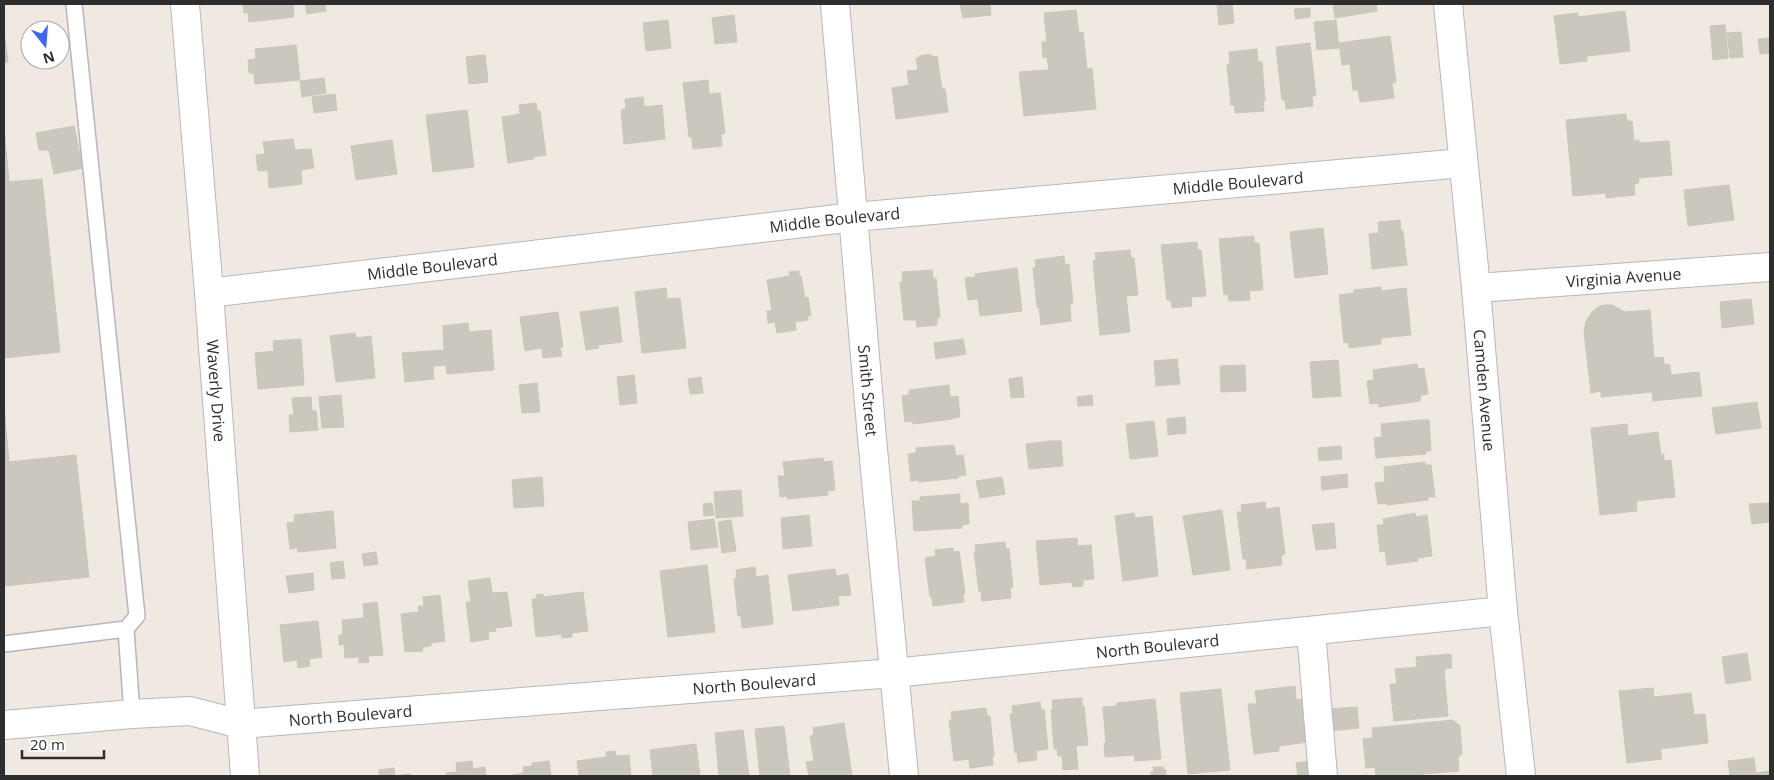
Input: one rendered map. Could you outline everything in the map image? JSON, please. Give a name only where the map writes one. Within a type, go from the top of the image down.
[{"type":"street","name":"Waverly Drive","points":[[185,4],[209,293],[245,776]]},
{"type":"street","name":"Smith Street","points":[[835,4],[872,438],[904,776]]},
{"type":"street","name":"Camden Avenue","points":[[1448,4],[1476,288],[1503,611],[1521,776]]},
{"type":"street","name":"Middle Boulevard","points":[[209,293],[854,217],[1463,163]]},
{"type":"street","name":"Virginia Avenue","points":[[1476,288],[1770,266]]},
{"type":"street","name":"North Boulevard","points":[[4,725],[190,711],[240,724],[894,673],[1503,611]]},
{"type":"street","points":[[1311,631],[1323,776]]},
{"type":"lane","points":[[4,644],[126,629],[137,616],[74,4]]},
{"type":"lane","points":[[126,629],[132,714]]},
{"type":"building","points":[[243,4],[293,4],[294,17],[249,22],[248,12],[244,13]]},
{"type":"building","points":[[305,4],[325,4],[326,11],[307,14]]},
{"type":"building","points":[[960,4],[990,4],[991,15],[963,18]]},
{"type":"building","points":[[1217,4],[1232,4],[1234,23],[1219,25]]},
{"type":"building","points":[[1333,4],[1376,4],[1377,11],[1335,18]]},
{"type":"building","points":[[1310,8],[1310,17],[1296,19],[1294,9]]},
{"type":"building","points":[[1076,10],[1079,33],[1083,32],[1087,69],[1092,68],[1096,109],[1024,116],[1019,72],[1049,70],[1047,57],[1043,58],[1042,42],[1047,42],[1044,13]]},
{"type":"building","points":[[1625,11],[1630,51],[1587,56],[1587,61],[1560,64],[1554,16],[1578,13],[1578,17]]},
{"type":"building","points":[[734,15],[737,42],[715,44],[712,18]]},
{"type":"building","points":[[668,20],[671,48],[646,51],[643,23]]},
{"type":"building","points":[[1336,20],[1339,48],[1317,50],[1314,22]]},
{"type":"building","points":[[1725,25],[1728,58],[1713,60],[1710,26]]},
{"type":"building","points":[[1741,32],[1743,57],[1730,58],[1727,33]]},
{"type":"building","points":[[1390,36],[1396,82],[1392,83],[1394,98],[1360,102],[1358,90],[1353,90],[1350,64],[1342,65],[1339,43]]},
{"type":"building","points":[[4,38],[8,62],[4,63]]},
{"type":"building","points":[[1770,38],[1770,53],[1760,54],[1758,39]]},
{"type":"building","points":[[1310,43],[1316,96],[1312,96],[1313,106],[1286,109],[1285,100],[1282,100],[1276,47]]},
{"type":"building","points":[[296,45],[300,80],[255,84],[254,73],[249,73],[248,60],[256,59],[255,49]]},
{"type":"building","points":[[1257,49],[1258,62],[1262,62],[1264,111],[1235,113],[1234,105],[1231,105],[1227,64],[1230,64],[1229,52]]},
{"type":"building","points":[[931,54],[931,57],[937,56],[948,112],[896,119],[892,88],[909,85],[907,71],[918,70],[916,58]]},
{"type":"building","points":[[485,55],[488,82],[469,84],[466,57]]},
{"type":"building","points":[[324,78],[326,93],[302,97],[300,81]]},
{"type":"building","points":[[708,80],[709,94],[720,93],[725,133],[721,134],[722,146],[693,149],[692,137],[689,137],[683,83]]},
{"type":"building","points":[[335,94],[337,110],[314,113],[312,97]]},
{"type":"building","points":[[643,97],[644,107],[662,105],[665,139],[624,144],[621,110],[626,109],[625,99]]},
{"type":"building","points":[[536,103],[537,111],[540,111],[546,155],[508,163],[502,117],[520,114],[519,105]]},
{"type":"building","points":[[467,110],[474,167],[433,172],[426,115]]},
{"type":"building","points":[[1626,114],[1627,121],[1632,121],[1634,141],[1639,140],[1639,143],[1669,141],[1672,175],[1638,178],[1639,183],[1634,184],[1635,195],[1606,198],[1606,193],[1573,196],[1566,120]]},
{"type":"building","points":[[74,126],[83,168],[54,174],[49,150],[39,150],[36,133]]},
{"type":"building","points":[[4,128],[9,182],[42,179],[60,352],[4,358]]},
{"type":"building","points":[[293,139],[295,150],[311,149],[314,168],[301,170],[302,184],[269,188],[268,170],[258,171],[256,155],[265,154],[263,142]]},
{"type":"building","points":[[392,140],[397,174],[356,180],[351,146]]},
{"type":"building","points":[[1729,185],[1734,220],[1688,226],[1684,190]]},
{"type":"building","points":[[1400,220],[1407,265],[1372,269],[1369,234],[1379,233],[1378,222]]},
{"type":"building","points":[[1323,228],[1328,274],[1295,278],[1290,232]]},
{"type":"building","points":[[1254,236],[1254,243],[1259,243],[1263,290],[1249,291],[1250,300],[1229,301],[1228,294],[1224,295],[1219,239]]},
{"type":"building","points":[[1197,242],[1198,250],[1201,250],[1206,296],[1191,297],[1192,306],[1172,308],[1171,300],[1167,300],[1161,245]]},
{"type":"building","points":[[1130,250],[1131,258],[1134,258],[1138,295],[1126,296],[1130,332],[1100,335],[1093,261],[1096,261],[1095,253]]},
{"type":"building","points":[[1064,256],[1065,265],[1069,264],[1073,303],[1070,304],[1071,321],[1041,325],[1033,268],[1036,267],[1035,260]]},
{"type":"building","points":[[1017,268],[1022,311],[980,316],[978,299],[968,300],[965,278],[976,277],[975,274]]},
{"type":"building","points":[[932,270],[933,279],[936,278],[940,317],[937,318],[937,325],[917,327],[916,320],[904,320],[900,282],[903,282],[902,272]]},
{"type":"building","points":[[799,271],[805,298],[808,297],[811,316],[807,316],[808,320],[795,322],[796,330],[777,333],[775,322],[768,323],[767,311],[772,311],[767,280],[790,276],[789,272]]},
{"type":"building","points":[[1381,287],[1381,291],[1406,288],[1411,335],[1381,338],[1381,344],[1349,348],[1349,342],[1344,343],[1339,295],[1354,293],[1354,290]]},
{"type":"building","points":[[666,288],[667,299],[680,298],[686,348],[642,353],[635,292]]},
{"type":"building","points":[[1751,299],[1754,324],[1722,328],[1720,302]]},
{"type":"building","points":[[1612,305],[1625,312],[1650,310],[1654,358],[1663,357],[1664,364],[1670,365],[1671,375],[1699,372],[1702,396],[1653,401],[1652,392],[1601,397],[1601,391],[1591,393],[1584,332],[1586,321],[1592,312],[1600,306]]},
{"type":"building","points":[[618,307],[622,342],[598,345],[599,348],[586,350],[580,312]]},
{"type":"building","points":[[558,312],[563,347],[560,347],[562,356],[543,358],[542,348],[525,351],[520,317]]},
{"type":"building","points":[[468,323],[469,332],[491,330],[494,370],[447,374],[446,365],[433,366],[434,379],[405,382],[402,353],[444,350],[443,326]]},
{"type":"building","points":[[355,333],[356,338],[371,336],[375,378],[336,382],[330,336]]},
{"type":"building","points":[[301,339],[304,385],[258,389],[255,353],[274,351],[273,341]]},
{"type":"building","points":[[963,339],[966,354],[936,359],[934,343]]},
{"type":"building","points":[[1177,359],[1180,384],[1156,386],[1154,361]]},
{"type":"building","points":[[1338,360],[1341,396],[1313,398],[1310,362]]},
{"type":"building","points":[[1417,364],[1418,369],[1424,368],[1428,394],[1421,395],[1420,401],[1379,407],[1378,403],[1370,404],[1367,381],[1374,380],[1373,370]]},
{"type":"building","points":[[1245,365],[1246,391],[1221,392],[1220,366]]},
{"type":"building","points":[[634,375],[637,403],[620,405],[617,377]]},
{"type":"building","points":[[701,377],[703,393],[690,394],[688,379]]},
{"type":"building","points":[[1022,377],[1024,397],[1011,398],[1009,379]]},
{"type":"building","points":[[537,383],[540,412],[522,413],[519,385]]},
{"type":"building","points":[[949,385],[950,397],[958,396],[960,417],[913,424],[913,421],[905,422],[902,396],[909,395],[909,390]]},
{"type":"building","points":[[341,395],[344,427],[322,428],[319,397]]},
{"type":"building","points":[[1092,395],[1093,405],[1078,406],[1077,397]]},
{"type":"building","points":[[311,397],[312,411],[316,411],[318,430],[290,432],[289,415],[294,415],[292,398]]},
{"type":"building","points":[[1757,402],[1761,428],[1716,434],[1712,408]]},
{"type":"building","points":[[4,406],[9,462],[76,455],[89,577],[4,586]]},
{"type":"building","points":[[1185,417],[1186,433],[1168,435],[1167,419]]},
{"type":"building","points":[[1429,420],[1431,451],[1426,451],[1426,454],[1376,458],[1374,438],[1382,437],[1381,424]]},
{"type":"building","points":[[1154,421],[1158,456],[1130,459],[1126,424]]},
{"type":"building","points":[[1627,424],[1628,436],[1658,432],[1661,455],[1664,454],[1664,461],[1671,460],[1675,497],[1636,501],[1637,511],[1600,515],[1591,428]]},
{"type":"building","points":[[1061,441],[1063,466],[1029,469],[1026,444]]},
{"type":"building","points":[[954,445],[956,456],[963,455],[966,475],[958,476],[958,478],[919,482],[919,480],[911,481],[908,454],[916,453],[916,448]]},
{"type":"building","points":[[1341,446],[1342,459],[1319,461],[1318,448]]},
{"type":"building","points":[[823,458],[824,462],[832,461],[835,490],[827,491],[828,495],[787,499],[787,496],[780,497],[778,476],[785,476],[783,462]]},
{"type":"building","points":[[1425,462],[1425,465],[1431,465],[1435,497],[1428,497],[1428,500],[1387,505],[1387,503],[1378,504],[1375,483],[1385,482],[1384,467]]},
{"type":"building","points":[[1347,474],[1348,487],[1322,490],[1321,477]]},
{"type":"building","points":[[542,477],[544,506],[514,508],[512,480]]},
{"type":"building","points":[[1002,477],[1005,494],[980,498],[976,481]]},
{"type":"building","points":[[741,490],[743,516],[716,518],[714,492]]},
{"type":"building","points":[[960,494],[960,504],[968,503],[969,524],[962,525],[962,528],[914,531],[912,501],[920,501],[920,497]]},
{"type":"building","points":[[1265,502],[1266,509],[1279,507],[1285,554],[1281,555],[1282,565],[1247,569],[1246,559],[1243,559],[1237,512],[1242,512],[1241,505]]},
{"type":"building","points":[[712,503],[714,515],[704,516],[703,504]]},
{"type":"building","points":[[1770,503],[1770,522],[1752,524],[1749,504]]},
{"type":"building","points":[[1222,510],[1230,570],[1193,575],[1183,516]]},
{"type":"building","points":[[333,511],[336,548],[298,552],[297,548],[290,549],[287,523],[295,522],[294,515]]},
{"type":"building","points":[[1134,513],[1135,518],[1152,516],[1158,576],[1123,581],[1115,516]]},
{"type":"building","points":[[1415,513],[1416,517],[1427,515],[1432,556],[1417,558],[1418,561],[1387,565],[1385,551],[1380,552],[1377,525],[1384,525],[1383,519]]},
{"type":"building","points":[[809,515],[812,546],[783,549],[781,518]]},
{"type":"building","points":[[714,519],[718,547],[691,550],[688,522]]},
{"type":"building","points":[[731,520],[736,551],[722,553],[718,522]]},
{"type":"building","points":[[1334,523],[1336,548],[1316,550],[1312,525]]},
{"type":"building","points":[[1077,538],[1078,546],[1091,545],[1094,579],[1083,580],[1083,586],[1073,587],[1071,582],[1040,585],[1036,541]]},
{"type":"building","points":[[1005,542],[1006,549],[1009,549],[1013,588],[1010,588],[1011,598],[982,601],[981,591],[979,592],[974,552],[976,552],[975,545]]},
{"type":"building","points":[[953,548],[953,552],[959,551],[965,593],[963,594],[964,602],[933,606],[925,558],[936,556],[935,550]]},
{"type":"building","points":[[376,552],[378,564],[364,566],[362,554]]},
{"type":"building","points":[[343,561],[345,578],[332,579],[330,563]]},
{"type":"building","points":[[707,565],[715,632],[668,637],[660,571]]},
{"type":"building","points":[[755,567],[756,577],[768,575],[773,624],[742,628],[741,616],[738,616],[734,579],[737,578],[736,570]]},
{"type":"building","points":[[835,569],[836,576],[848,574],[851,595],[838,596],[839,605],[793,611],[788,575]]},
{"type":"building","points":[[313,573],[314,590],[289,593],[286,576]]},
{"type":"building","points":[[490,578],[492,593],[507,592],[512,626],[495,628],[496,631],[488,632],[489,639],[471,642],[466,602],[471,602],[468,581]]},
{"type":"building","points":[[583,592],[588,631],[572,633],[572,637],[562,638],[562,634],[536,637],[532,599],[537,599],[536,595],[543,594],[543,597]]},
{"type":"building","points":[[440,595],[445,641],[431,643],[431,646],[422,647],[423,651],[405,652],[401,614],[419,612],[418,606],[424,606],[423,597]]},
{"type":"building","points":[[377,602],[383,655],[368,656],[369,662],[359,663],[359,657],[345,658],[344,644],[339,645],[339,635],[343,635],[342,620],[364,618],[363,604]]},
{"type":"building","points":[[318,621],[322,657],[309,659],[310,666],[298,668],[297,660],[284,662],[280,625]]},
{"type":"building","points":[[1747,653],[1751,680],[1726,684],[1722,657]]},
{"type":"building","points":[[1451,654],[1452,668],[1444,669],[1448,716],[1394,721],[1390,684],[1397,684],[1395,669],[1417,667],[1416,657]]},
{"type":"building","points":[[1295,686],[1296,700],[1303,699],[1308,742],[1279,746],[1279,751],[1254,754],[1248,704],[1257,704],[1255,691]]},
{"type":"building","points":[[1653,688],[1654,697],[1691,693],[1694,715],[1705,714],[1708,743],[1660,749],[1662,759],[1627,763],[1619,691]]},
{"type":"building","points":[[1221,689],[1230,770],[1188,774],[1180,693]]},
{"type":"building","points":[[1082,698],[1088,745],[1076,746],[1078,769],[1063,770],[1062,756],[1058,756],[1057,749],[1054,749],[1052,700]]},
{"type":"building","points":[[1155,699],[1161,759],[1135,761],[1134,755],[1105,757],[1104,743],[1106,743],[1103,707],[1117,706],[1117,703]]},
{"type":"building","points":[[1040,702],[1041,710],[1044,709],[1048,749],[1036,751],[1037,760],[1018,762],[1010,714],[1013,714],[1012,706]]},
{"type":"building","points":[[1357,707],[1359,728],[1330,731],[1328,709]]},
{"type":"building","points":[[986,708],[987,716],[990,716],[994,756],[992,756],[993,765],[970,768],[969,759],[954,761],[949,720],[952,720],[951,712]]},
{"type":"building","points":[[1453,720],[1460,726],[1462,754],[1458,757],[1459,771],[1402,776],[1376,776],[1375,767],[1366,768],[1363,739],[1373,738],[1372,728]]},
{"type":"building","points":[[844,723],[852,776],[809,776],[806,762],[814,761],[810,736],[814,735],[813,728]]},
{"type":"building","points":[[784,726],[790,776],[760,776],[755,729]]},
{"type":"building","points":[[743,730],[749,776],[719,776],[715,733]]},
{"type":"building","points":[[696,744],[700,776],[653,776],[650,750]]},
{"type":"building","points":[[615,751],[616,756],[629,755],[631,776],[579,776],[577,761],[606,757],[606,752]]},
{"type":"building","points":[[1754,758],[1756,773],[1770,771],[1770,776],[1730,776],[1728,761]]},
{"type":"building","points":[[472,761],[473,769],[485,767],[486,776],[447,776],[446,773],[457,772],[456,763]]},
{"type":"building","points":[[549,761],[551,776],[512,776],[524,773],[523,767],[532,766],[532,763]]},
{"type":"building","points":[[1311,761],[1313,776],[1298,776],[1296,763]]},
{"type":"building","points":[[1153,767],[1163,767],[1163,770],[1166,770],[1166,776],[1151,776],[1151,772],[1154,772]]},
{"type":"building","points":[[394,768],[395,776],[379,776],[379,770]]}]
